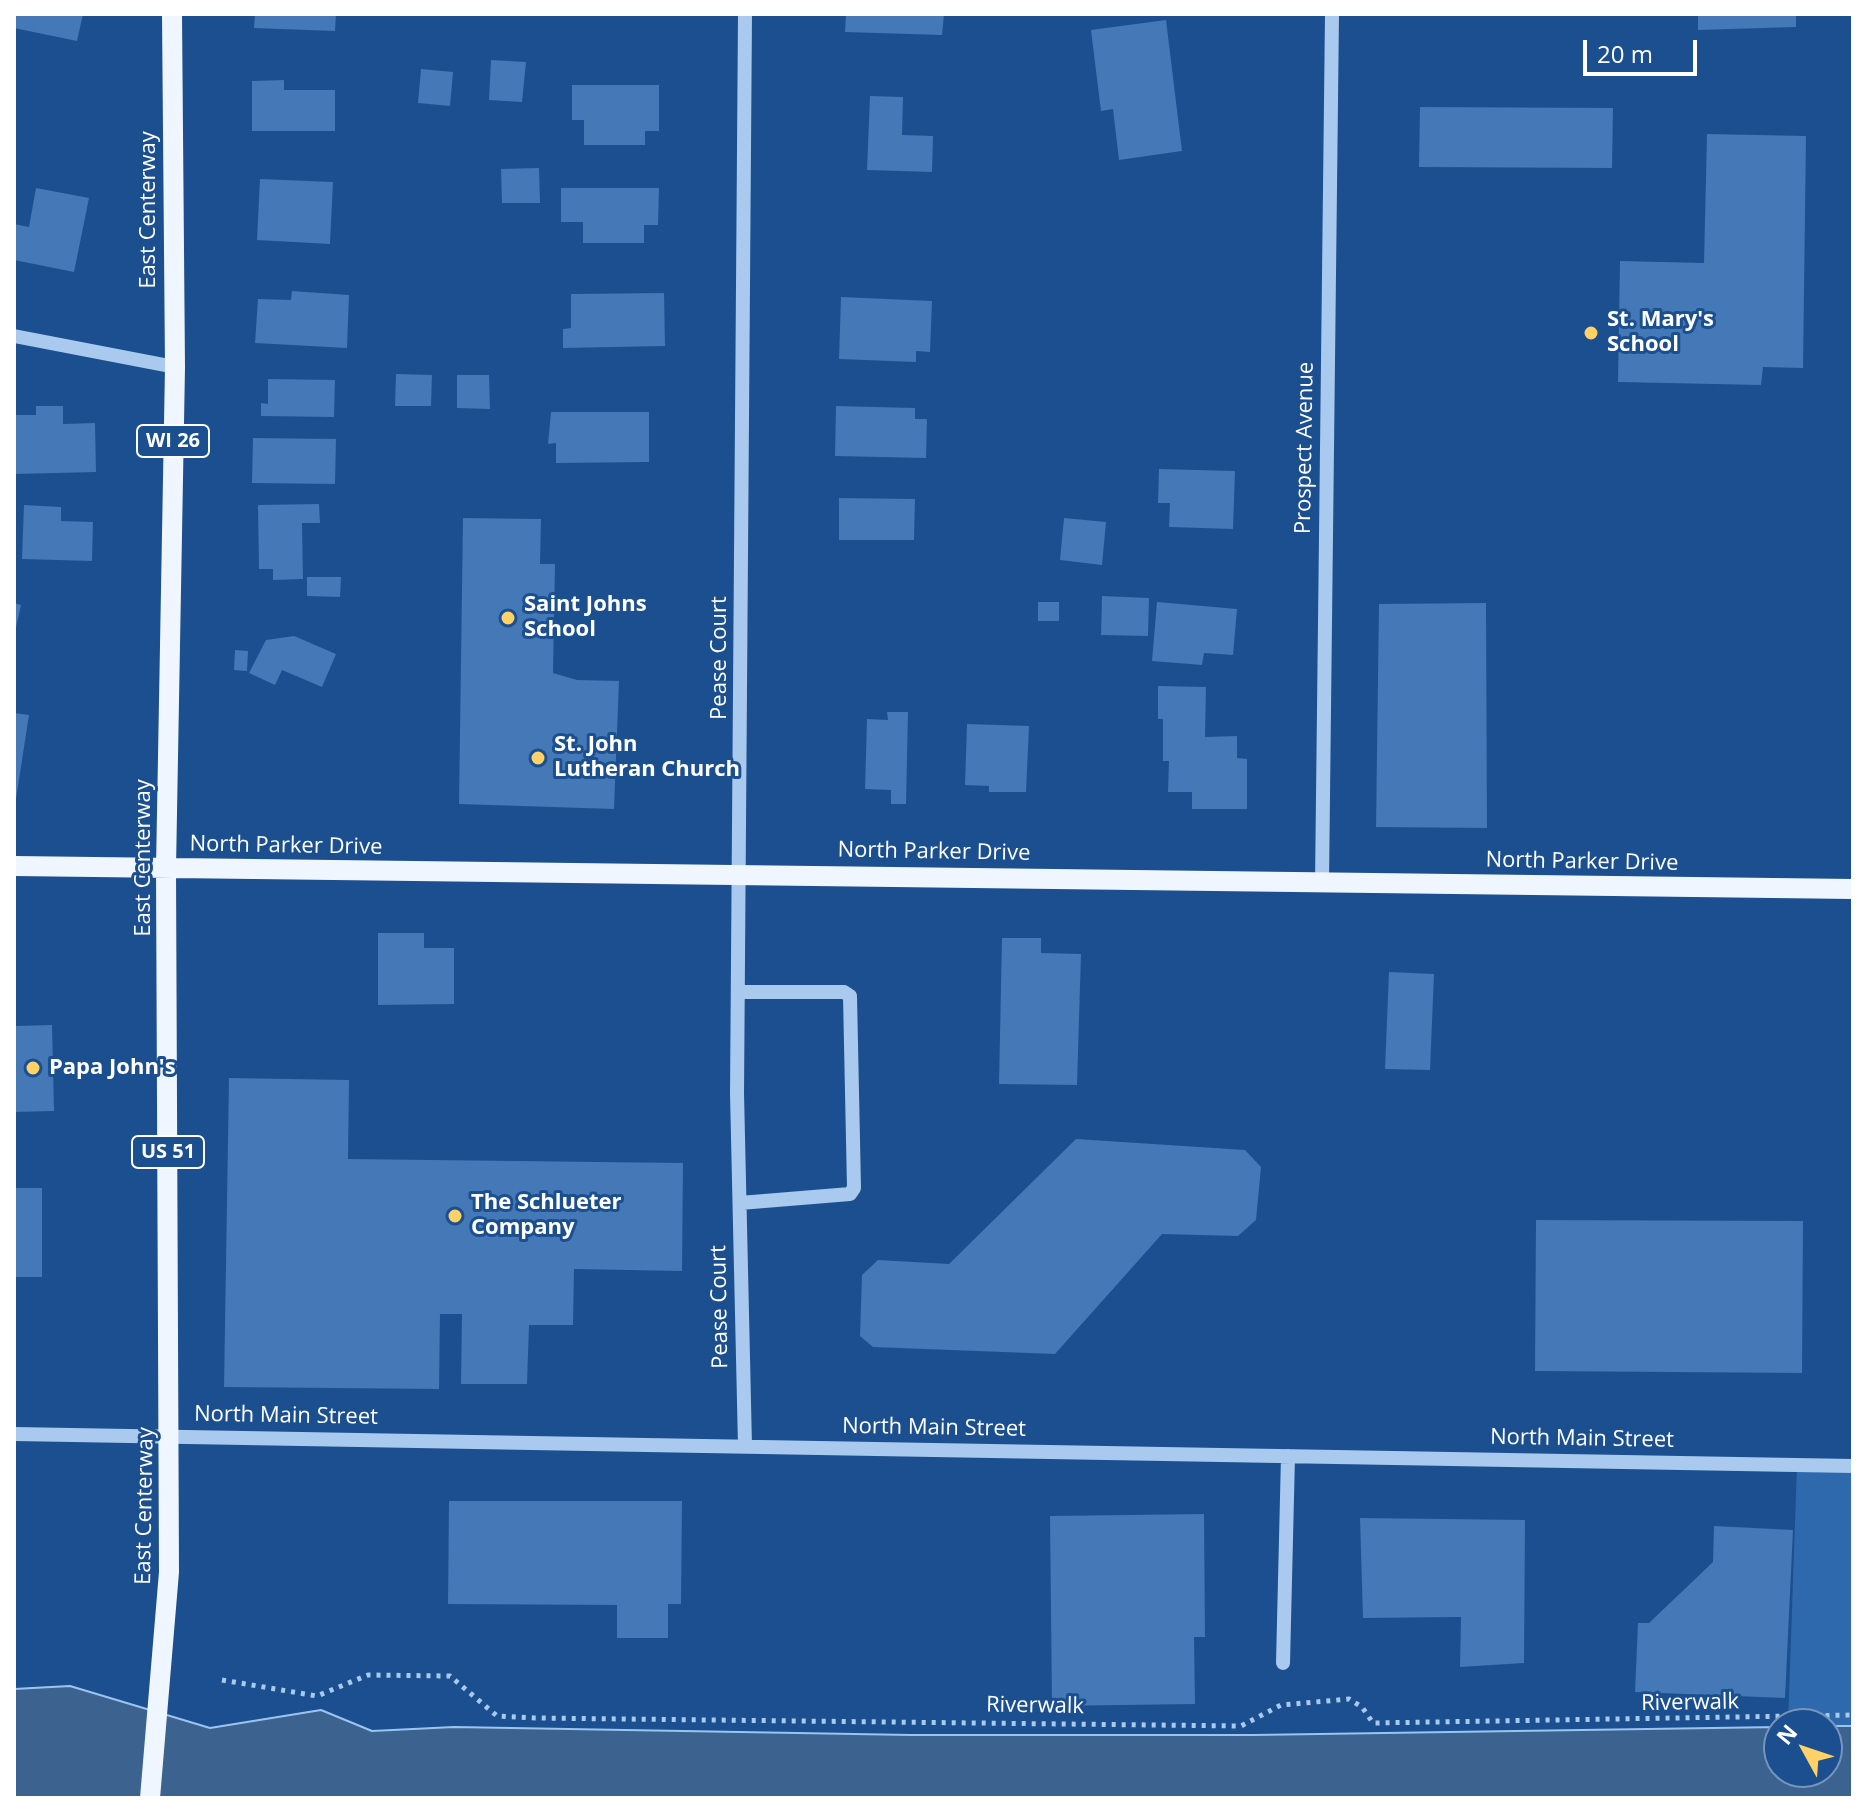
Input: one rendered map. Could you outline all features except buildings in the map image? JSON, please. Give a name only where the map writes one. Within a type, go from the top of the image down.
[{"type":"main road","name":"East Centerway","points":[[150,1798],[169,1572],[171,1436],[166,868],[175,367],[172,14]]},
{"type":"main road","name":"North Parker Drive","points":[[14,866],[1853,889]]},
{"type":"street","name":"Pease Court","points":[[745,14],[739,992],[745,1446]]},
{"type":"street","name":"Prospect Avenue","points":[[1322,883],[1332,14]]},
{"type":"street","points":[[14,336],[175,367]]},
{"type":"street","points":[[739,992],[844,992],[850,996],[854,1188],[850,1194],[740,1203]]},
{"type":"street","name":"North Main Street","points":[[14,1434],[1853,1466]]},
{"type":"street","points":[[1283,1663],[1288,1456]]},
{"type":"path","name":"Riverwalk","points":[[222,1680],[317,1696],[368,1675],[450,1676],[497,1716],[535,1718],[1241,1726],[1281,1705],[1349,1699],[1362,1707],[1373,1723],[1853,1715]]},
{"type":"shaded area","points":[[1797,1465],[1853,1466],[1853,1726],[1843,1726],[1843,1708],[1789,1708]]},
{"type":"shaded area","points":[[70,1686],[210,1728],[321,1710],[372,1731],[454,1727],[911,1735],[1253,1735],[1763,1727],[1763,1788],[1843,1788],[1843,1726],[1853,1726],[1853,1798],[14,1798],[14,1689]]},
{"type":"place","name":"St. Mary's School","points":[[1591,333]]},
{"type":"place","name":"Saint Johns School","points":[[508,618]]},
{"type":"place","name":"St. John Lutheran Church","points":[[538,758]]},
{"type":"place","name":"Papa John's","points":[[33,1068]]},
{"type":"place","name":"The Schlueter Company","points":[[455,1216]]}]
